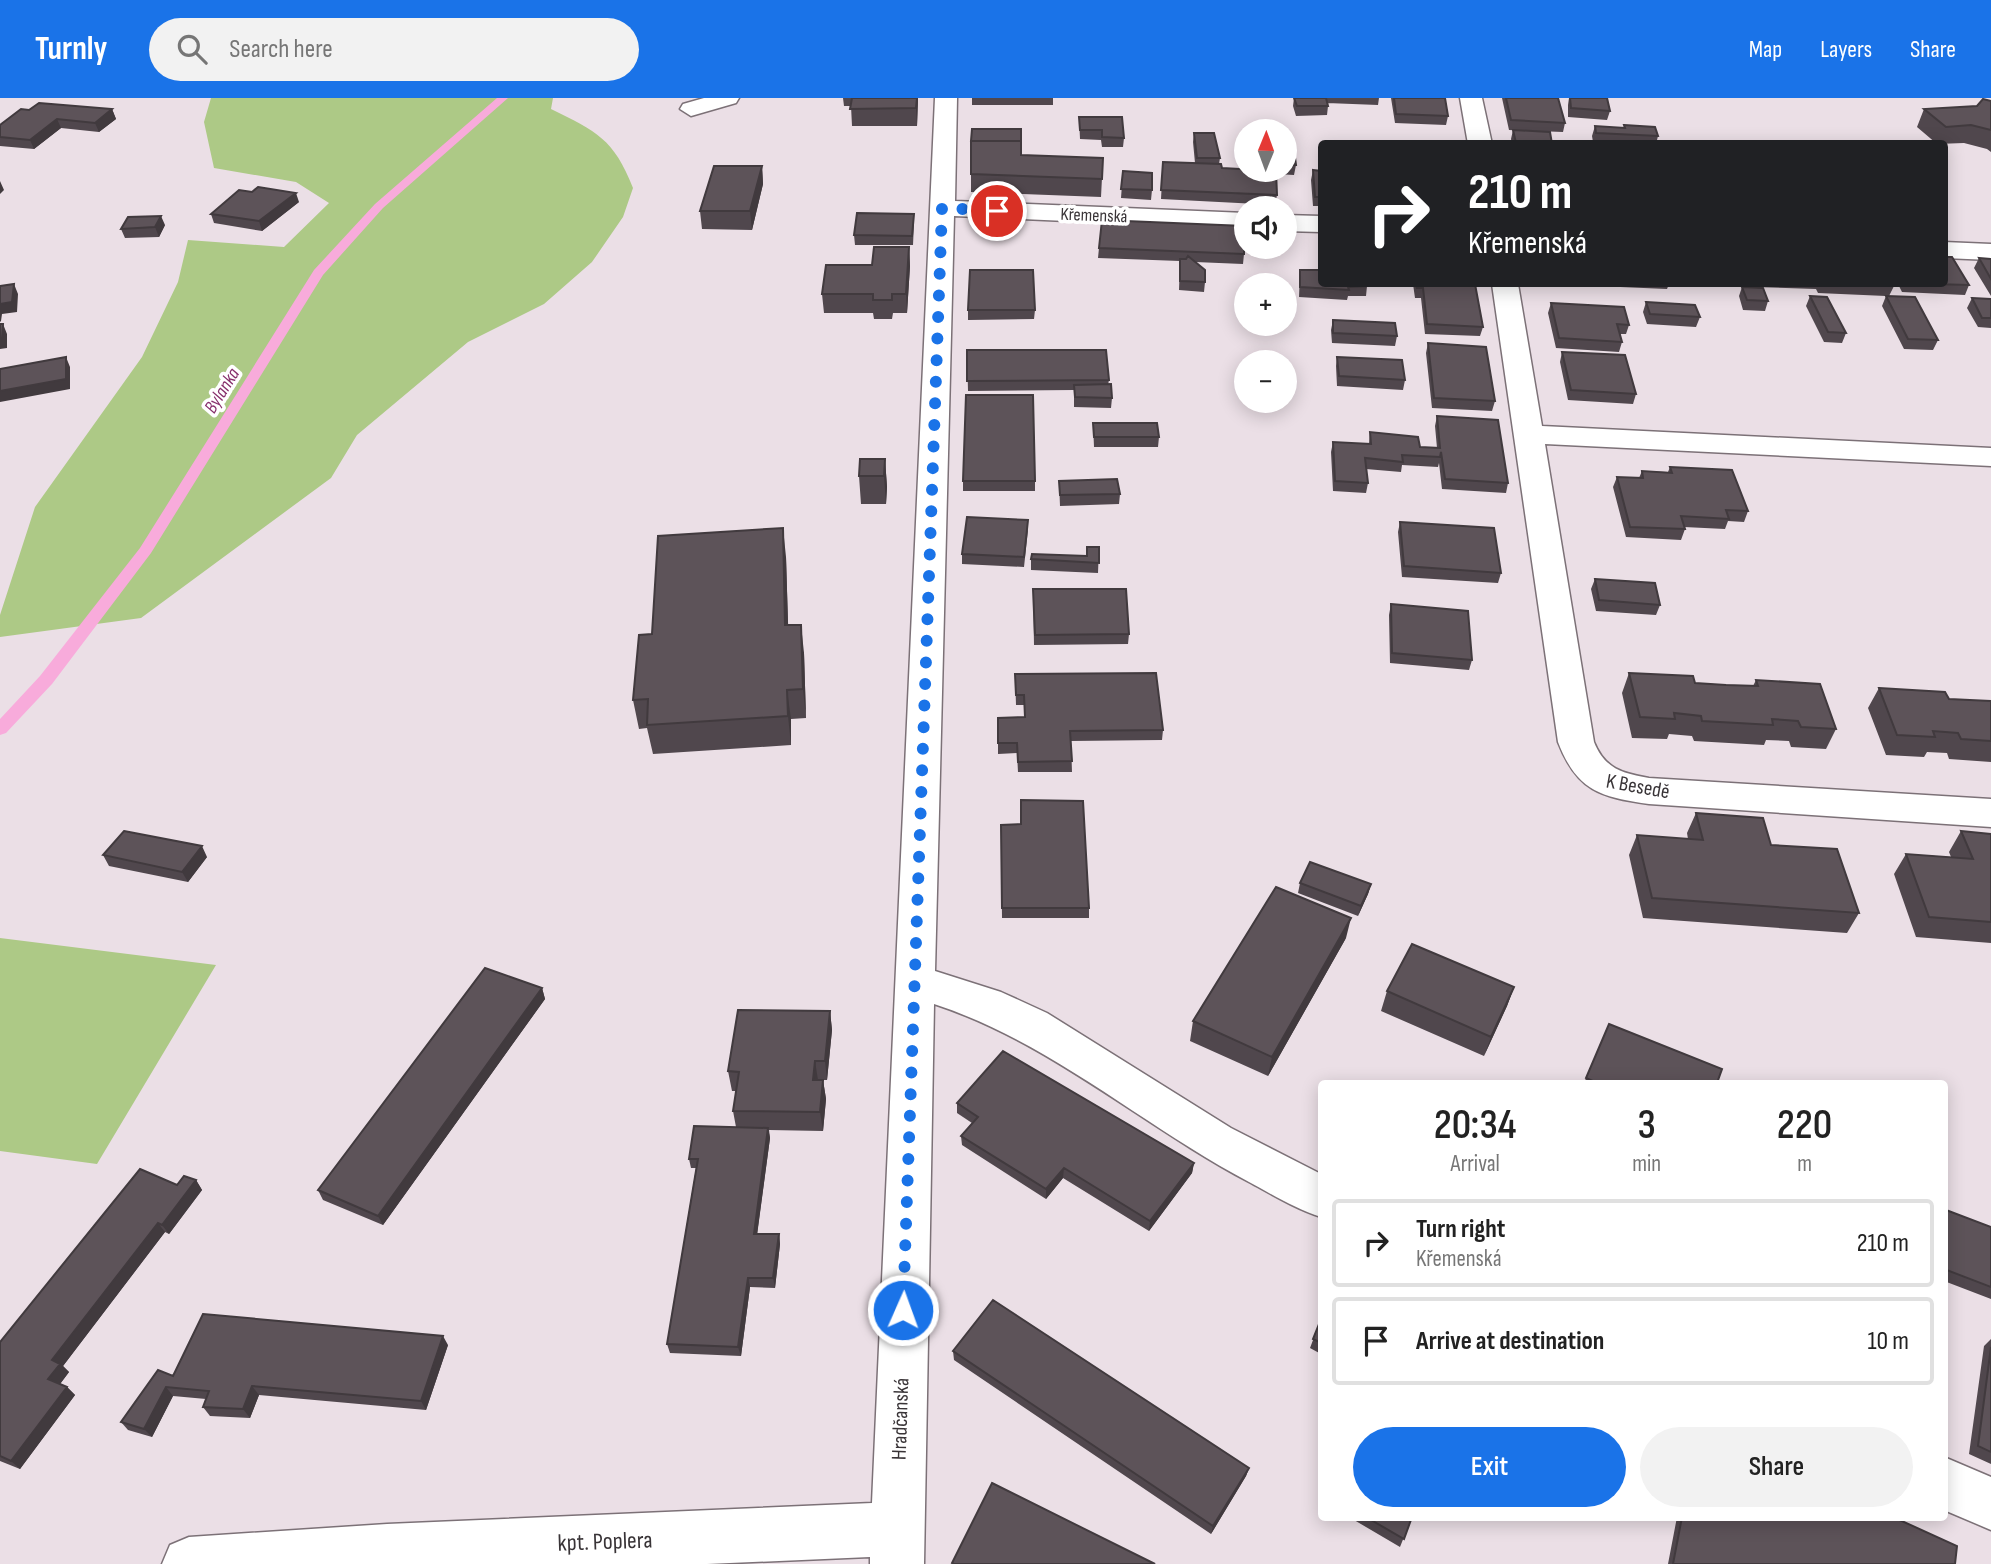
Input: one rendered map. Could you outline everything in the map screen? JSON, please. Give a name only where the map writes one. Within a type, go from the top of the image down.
[{"type":"street","points":[[691,109],[728,98]]},
{"type":"street","name":"Hradčanská","points":[[897,1546],[914,981],[946,98]]},
{"type":"street","points":[[1471,98],[1479,140]]},
{"type":"street","name":"Křemenská","points":[[942,208],[1234,220]]},
{"type":"street","points":[[1297,223],[1318,224]]},
{"type":"street","points":[[1948,250],[1991,252]]},
{"type":"street","name":"K Besedě","points":[[1505,287],[1576,742],[1581,758],[1597,778],[1611,785],[1649,791],[1991,813]]},
{"type":"street","points":[[1529,434],[1991,457]]},
{"type":"street","points":[[914,981],[986,1004],[1032,1025],[1215,1142],[1318,1195]]},
{"type":"street","points":[[1948,1485],[1991,1504]]},
{"type":"street","name":"kpt. Poplera","points":[[189,1564],[387,1551],[897,1546]]},
{"type":"green space","points":[[211,98],[553,98],[551,109],[592,131],[611,147],[633,188],[623,217],[592,262],[544,304],[468,342],[357,435],[331,478],[141,618],[0,637],[0,615],[35,507],[142,357],[178,282],[188,240],[284,247],[329,203],[296,182],[214,168],[204,122]]},
{"type":"green space","points":[[0,938],[216,965],[97,1164],[0,1151]]},
{"type":"building","points":[[852,98],[917,98],[916,108],[850,109]]},
{"type":"building","points":[[1294,98],[1326,98],[1328,106],[1297,106]]},
{"type":"building","points":[[1394,98],[1445,98],[1448,116],[1396,114]]},
{"type":"building","points":[[1506,98],[1558,98],[1565,123],[1511,120]]},
{"type":"building","points":[[1570,98],[1607,98],[1610,111],[1571,108]]},
{"type":"building","points":[[1983,99],[1991,101],[1991,130],[1971,125],[1946,127],[1924,109],[1977,106]]},
{"type":"building","points":[[39,103],[112,109],[95,123],[57,119],[30,140],[0,137],[0,125],[21,109],[29,110]]},
{"type":"building","points":[[1079,117],[1122,117],[1124,138],[1102,137],[1102,130],[1080,130]]},
{"type":"building","points":[[1624,125],[1655,127],[1658,136],[1596,133],[1595,126],[1625,128]]},
{"type":"building","points":[[972,129],[1021,129],[1021,141],[971,141]]},
{"type":"building","points":[[1513,130],[1550,132],[1551,140],[1515,140]]},
{"type":"building","points":[[1194,133],[1214,133],[1220,158],[1197,158]]},
{"type":"building","points":[[971,141],[1021,141],[1021,155],[1103,158],[1102,179],[971,174]]},
{"type":"building","points":[[1163,162],[1221,164],[1222,168],[1234,169],[1234,182],[1276,182],[1277,195],[1161,190]]},
{"type":"building","points":[[714,166],[762,166],[750,211],[700,211]]},
{"type":"building","points":[[1313,170],[1318,171],[1318,197],[1315,197]]},
{"type":"building","points":[[1123,171],[1152,173],[1152,190],[1121,189]]},
{"type":"building","points":[[258,187],[296,193],[259,221],[211,214],[239,190],[252,192]]},
{"type":"building","points":[[857,213],[914,214],[912,236],[854,235]]},
{"type":"building","points":[[161,216],[155,227],[121,229],[128,217]]},
{"type":"building","points":[[1102,220],[1234,226],[1234,254],[1099,248]]},
{"type":"building","points":[[874,247],[909,247],[906,294],[892,294],[892,300],[873,300],[873,294],[822,294],[826,265],[872,265]]},
{"type":"building","points":[[1188,256],[1205,270],[1205,282],[1180,281],[1180,259],[1186,259]]},
{"type":"building","points":[[1948,257],[1952,257],[1969,285],[1948,284]]},
{"type":"building","points":[[1979,258],[1991,259],[1991,279]]},
{"type":"building","points":[[970,270],[1033,270],[1035,310],[968,310]]},
{"type":"building","points":[[1300,270],[1318,270],[1318,287],[1348,287],[1349,290],[1300,287]]},
{"type":"building","points":[[14,284],[12,302],[0,304],[0,286]]},
{"type":"building","points":[[1476,287],[1483,327],[1427,324],[1423,288],[1417,288]]},
{"type":"building","points":[[1742,287],[1763,288],[1768,301],[1747,300]]},
{"type":"building","points":[[1810,296],[1827,297],[1846,333],[1828,332]]},
{"type":"building","points":[[1886,296],[1915,297],[1938,340],[1908,339]]},
{"type":"building","points":[[1972,298],[1991,299],[1991,318],[1982,318]]},
{"type":"building","points":[[1646,302],[1695,305],[1700,317],[1650,314]]},
{"type":"building","points":[[1551,303],[1624,307],[1629,325],[1617,324],[1622,342],[1559,338]]},
{"type":"building","points":[[1333,320],[1395,323],[1397,336],[1333,333]]},
{"type":"building","points":[[0,324],[3,324],[2,338],[0,338]]},
{"type":"building","points":[[1428,343],[1486,347],[1495,401],[1434,398]]},
{"type":"building","points":[[967,350],[1106,350],[1109,380],[967,381]]},
{"type":"building","points":[[1562,352],[1625,355],[1636,394],[1571,390]]},
{"type":"building","points":[[66,357],[66,379],[0,391],[0,369]]},
{"type":"building","points":[[1337,357],[1402,360],[1405,380],[1339,376]]},
{"type":"building","points":[[1111,384],[1112,398],[1075,397],[1074,385]]},
{"type":"building","points":[[966,395],[1033,395],[1035,481],[963,481]]},
{"type":"building","points":[[1437,416],[1498,420],[1508,483],[1445,479],[1441,452],[1440,457],[1402,455],[1403,462],[1365,458],[1368,483],[1335,481],[1333,442],[1371,444],[1370,432],[1418,437],[1420,447],[1440,448]]},
{"type":"building","points":[[1093,423],[1157,423],[1159,437],[1094,437]]},
{"type":"building","points":[[860,459],[885,459],[884,476],[859,476]]},
{"type":"building","points":[[1670,467],[1732,470],[1748,511],[1726,510],[1729,519],[1681,516],[1685,529],[1630,527],[1617,477],[1643,478],[1642,471],[1672,473]]},
{"type":"building","points":[[1117,479],[1120,494],[1060,495],[1059,481]]},
{"type":"building","points":[[967,517],[1028,520],[1024,557],[962,554]]},
{"type":"building","points":[[1400,522],[1494,528],[1501,573],[1404,566]]},
{"type":"building","points":[[783,528],[785,625],[801,625],[803,689],[787,690],[788,716],[647,725],[648,699],[633,700],[639,635],[652,634],[658,536]]},
{"type":"building","points":[[1087,547],[1099,547],[1099,563],[1031,559],[1032,554],[1087,556]]},
{"type":"building","points":[[1595,579],[1655,583],[1660,605],[1599,600]]},
{"type":"building","points":[[1033,589],[1126,589],[1129,634],[1035,635]]},
{"type":"building","points":[[1391,604],[1468,611],[1472,660],[1392,653]]},
{"type":"building","points":[[1156,673],[1163,730],[1070,731],[1072,761],[1018,762],[1017,743],[998,743],[998,718],[1025,717],[1024,695],[1016,695],[1015,674]]},
{"type":"building","points":[[1629,673],[1693,676],[1695,683],[1726,685],[1758,686],[1756,680],[1820,684],[1836,729],[1801,727],[1798,721],[1772,719],[1773,725],[1702,721],[1701,716],[1674,713],[1675,719],[1640,717]]},
{"type":"building","points":[[1879,688],[1945,692],[1949,699],[1991,701],[1991,741],[1961,739],[1958,733],[1933,731],[1935,737],[1897,735]]},
{"type":"building","points":[[1021,800],[1083,801],[1089,908],[1002,908],[1001,825],[1021,824]]},
{"type":"building","points":[[1696,813],[1763,818],[1771,845],[1837,849],[1859,913],[1652,898],[1637,835],[1703,840]]},
{"type":"building","points":[[124,831],[202,846],[182,872],[103,855]]},
{"type":"building","points":[[1961,831],[1991,834],[1991,922],[1929,917],[1906,854],[1973,859]]},
{"type":"building","points":[[1310,862],[1371,884],[1361,906],[1300,883]]},
{"type":"building","points":[[1276,887],[1351,918],[1272,1057],[1193,1021]]},
{"type":"building","points":[[1412,944],[1514,987],[1491,1037],[1387,991]]},
{"type":"building","points":[[485,968],[542,988],[378,1216],[318,1190]]},
{"type":"building","points":[[738,1010],[830,1011],[825,1061],[815,1061],[813,1080],[823,1080],[820,1112],[733,1111],[739,1072],[728,1071]]},
{"type":"building","points":[[1609,1024],[1722,1069],[1718,1080],[1586,1078]]},
{"type":"building","points":[[1003,1051],[1194,1163],[1150,1221],[1064,1168],[1046,1189],[961,1136],[978,1117],[957,1103]]},
{"type":"building","points":[[694,1126],[768,1128],[754,1234],[779,1234],[773,1278],[748,1278],[738,1347],[667,1344],[698,1159],[689,1159]]},
{"type":"building","points":[[140,1169],[177,1185],[184,1176],[196,1180],[162,1225],[158,1223],[52,1360],[60,1364],[48,1379],[67,1387],[11,1461],[0,1456],[0,1342]]},
{"type":"building","points":[[1948,1211],[1991,1227],[1991,1287],[1948,1271]]},
{"type":"building","points":[[993,1300],[1249,1468],[1213,1526],[953,1351]]},
{"type":"building","points":[[203,1314],[443,1336],[421,1401],[252,1386],[243,1409],[203,1407],[209,1391],[166,1387],[144,1429],[121,1422],[158,1370],[173,1376]]},
{"type":"building","points":[[1318,1326],[1318,1342],[1313,1339]]},
{"type":"building","points":[[1991,1347],[1991,1452],[1978,1446]]},
{"type":"building","points":[[992,1483],[1155,1564],[954,1564],[952,1563]]},
{"type":"building","points":[[1373,1521],[1411,1521],[1404,1539]]},
{"type":"building","points":[[1681,1521],[1902,1521],[1957,1546],[1955,1564],[1673,1564]]},
{"type":"waterway","name":"Bylanka","points":[[0,729],[46,680],[146,550],[318,273],[379,206],[503,98]]},
{"type":"route","points":[[903,1310],[942,208],[997,211]]}]
